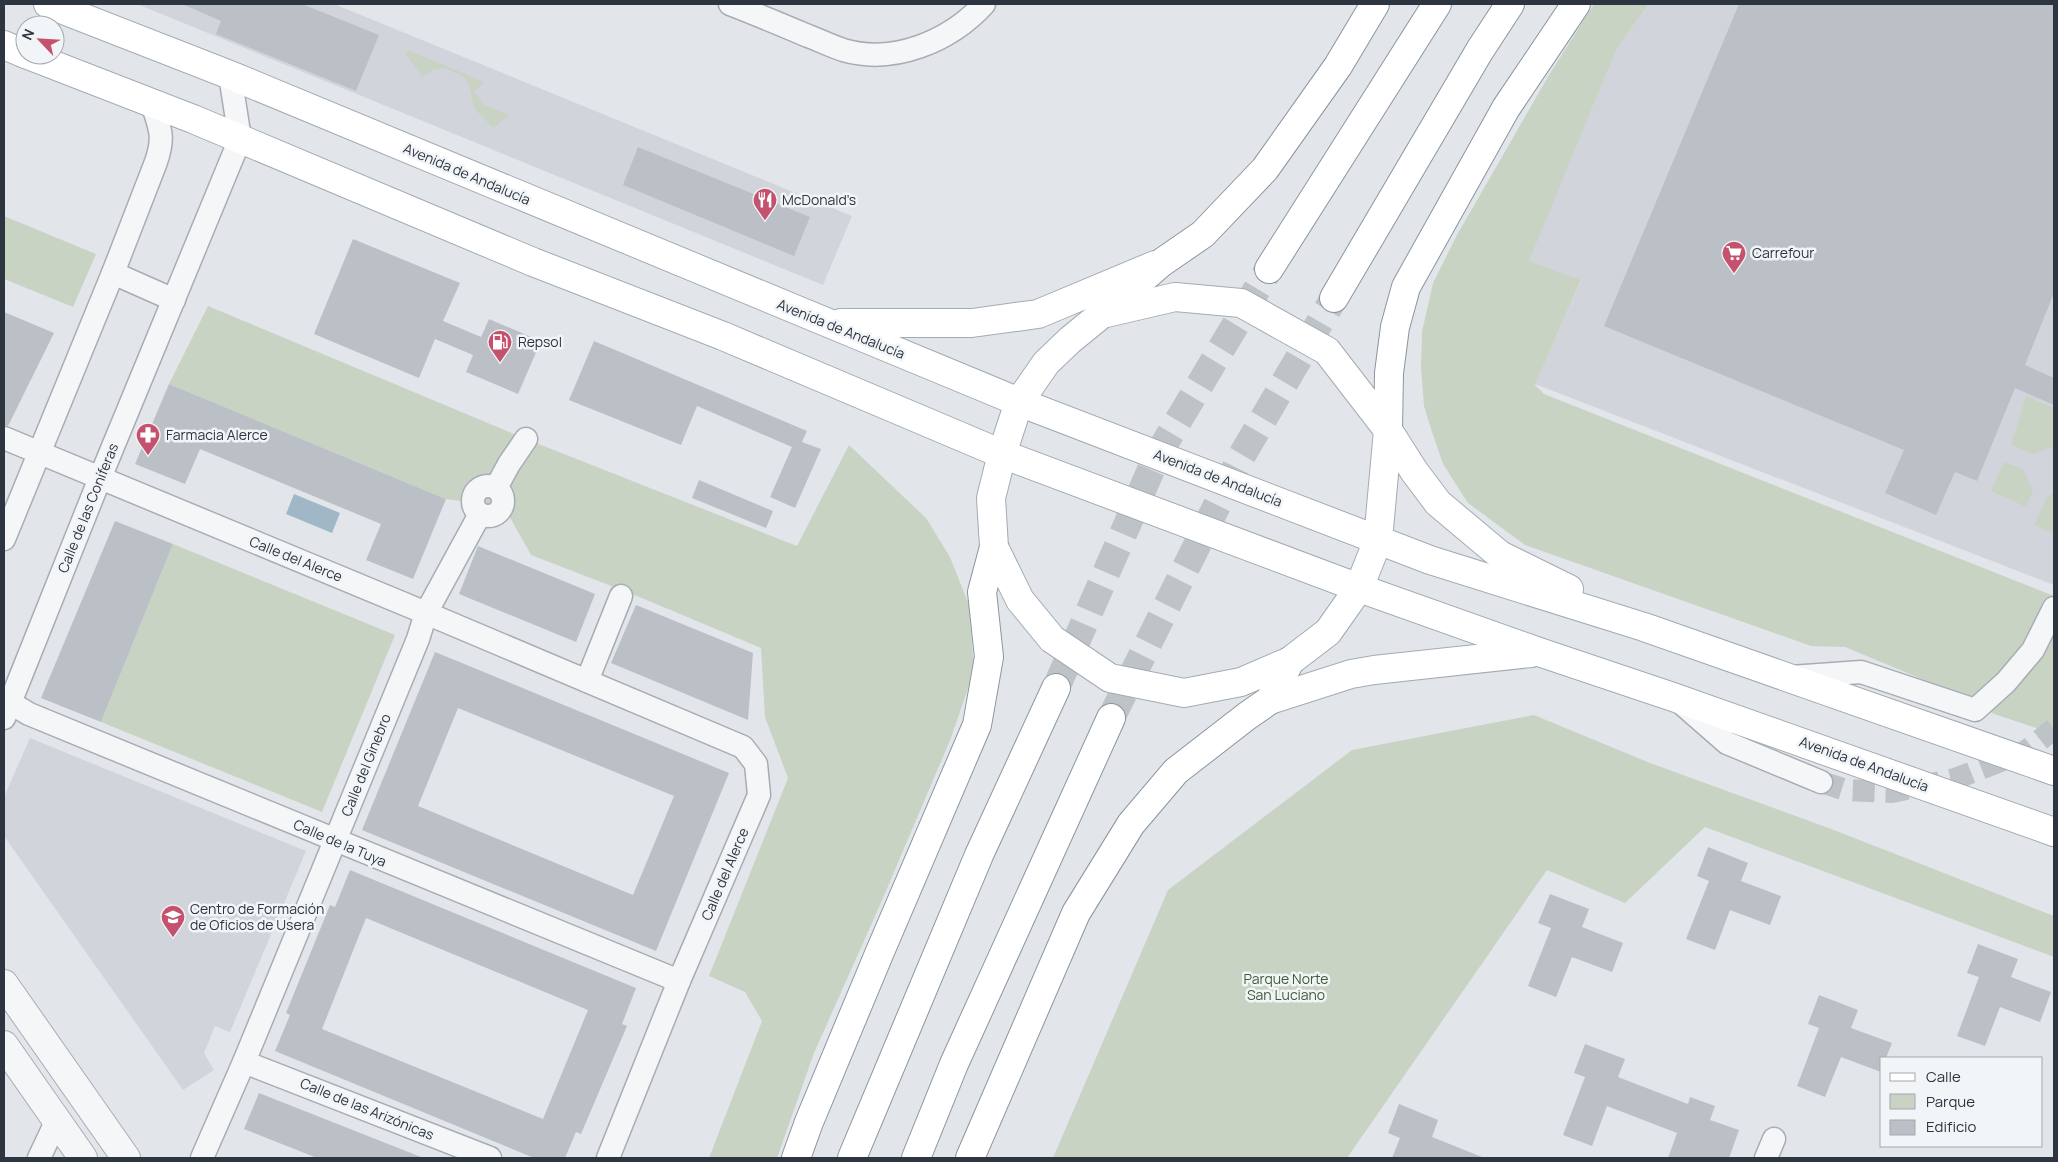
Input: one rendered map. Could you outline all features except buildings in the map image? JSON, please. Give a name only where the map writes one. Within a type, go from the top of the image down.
[{"type":"main road","name":"Avenida de Andalucía","points":[[48,4],[230,75],[1019,402],[1430,560],[1644,627],[2054,771]]},
{"type":"main road","points":[[796,1158],[875,963],[977,725],[989,657],[982,592],[994,548],[991,498],[1002,454],[1019,402],[1046,364],[1070,340],[1161,263],[1203,234],[1265,169],[1338,66],[1375,4]]},
{"type":"main road","points":[[1269,268],[1436,4]]},
{"type":"main road","points":[[1334,298],[1480,50],[1510,4]]},
{"type":"main road","points":[[994,548],[1020,600],[1052,639],[1110,678],[1184,693],[1241,682],[1290,661],[1328,632],[1359,588],[1378,540],[1388,430],[1392,354],[1395,327],[1406,287],[1506,108],[1576,4]]},
{"type":"main road","name":"Avenida de Andalucía","points":[[54,65],[240,139],[534,262],[777,358],[1002,454],[1359,588],[2054,832]]},
{"type":"main road","points":[[828,323],[972,323],[1038,314],[1161,263]]},
{"type":"main road","name":"Avenida de Andalucía","points":[[1102,314],[1175,297],[1241,302],[1327,351],[1388,430],[1414,471],[1438,503],[1500,555],[1644,627]]},
{"type":"main road","name":"Avenida de Andalucía","points":[[1270,700],[1351,674],[1539,652]]},
{"type":"main road","points":[[970,1158],[1076,913],[1131,824],[1176,771],[1270,700],[1290,661]]},
{"type":"main road","points":[[852,1158],[979,855],[1056,688]]},
{"type":"main road","points":[[916,1158],[954,1064],[1111,718]]},
{"type":"street","points":[[730,4],[844,50],[873,54],[904,51],[928,44],[970,19],[984,4]]},
{"type":"street","points":[[230,75],[240,139]]},
{"type":"street","points":[[4,539],[114,273],[161,146],[162,136],[152,103]]},
{"type":"street","name":"Calle de las Coníferas","points":[[6,707],[240,139]]},
{"type":"street","points":[[114,273],[174,300]]},
{"type":"street","name":"Calle del Alerce","points":[[4,438],[743,747],[756,764],[759,795],[679,981],[608,1158]]},
{"type":"street","name":"Calle del Ginebro","points":[[202,1158],[244,1062],[418,639],[426,613],[480,514],[474,507],[473,497],[482,486],[496,488],[526,439]]},
{"type":"street","points":[[587,681],[621,596]]},
{"type":"street","name":"Avenida de Andalucía","points":[[1787,677],[1861,672],[1975,710],[2006,682],[2033,650],[2054,608]]},
{"type":"street","name":"Avenida de Andalucía","points":[[1673,697],[1727,743],[1821,782]]},
{"type":"street","name":"Calle de la Tuya","points":[[6,707],[29,714],[679,981]]},
{"type":"street","points":[[4,984],[126,1158]]},
{"type":"street","points":[[4,1046],[83,1158]]},
{"type":"street","name":"Calle de las Arizónicas","points":[[244,1062],[490,1158]]},
{"type":"street","points":[[40,1158],[56,1120]]},
{"type":"shaded area","points":[[137,4],[334,4],[852,216],[823,285]]},
{"type":"shaded area","points":[[1649,4],[2054,4],[2054,585],[1535,384],[1581,281],[1528,261],[1617,48]]},
{"type":"shaded area","name":"Centro de Formación de Oficios de Usera","points":[[30,738],[306,851],[230,1032],[215,1026],[204,1053],[214,1070],[183,1090],[4,836],[4,797]]},
{"type":"green space","points":[[1594,4],[1649,4],[1617,48],[1529,261],[1581,280],[1535,385],[1544,394],[2054,596],[2054,734],[1994,714],[1964,693],[1948,690],[1845,647],[1811,646],[1525,545],[1468,503],[1443,464],[1424,406],[1421,368],[1422,332],[1433,283],[1457,235],[1549,75]]},
{"type":"green space","points":[[408,50],[484,82],[474,92],[484,105],[510,115],[493,128],[474,108],[469,85],[464,77],[444,68],[433,70],[423,77],[406,55]]},
{"type":"green space","points":[[4,216],[96,254],[73,307],[4,279]]},
{"type":"green space","points":[[208,306],[526,439],[797,546],[849,445],[926,518],[950,557],[969,605],[974,671],[951,738],[814,1053],[777,1158],[709,1158],[762,1021],[745,992],[709,976],[788,778],[765,717],[761,648],[637,596],[531,555],[504,507],[446,499],[169,384]]},
{"type":"green space","points":[[2026,396],[2054,408],[2054,450],[2049,448],[2033,454],[2011,445]]},
{"type":"green space","points":[[2004,462],[2023,469],[2033,491],[2026,507],[1991,491]]},
{"type":"green space","points":[[2054,492],[2054,534],[2034,525],[2047,497]]},
{"type":"green space","points":[[173,544],[395,635],[322,812],[101,722]]},
{"type":"green space","name":"Parque Norte San Luciano","points":[[1534,715],[1650,763],[1834,830],[2054,916],[2054,957],[1705,827],[1625,903],[1547,870],[1347,1158],[1053,1158],[1168,890],[1352,750]]},
{"type":"water","points":[[294,494],[340,513],[332,533],[286,514]]},
{"type":"tunnel","points":[[1056,688],[1157,456],[1269,269]]},
{"type":"tunnel","points":[[1111,718],[1241,457],[1334,298]]},
{"type":"tunnel","points":[[1821,782],[1846,790],[1892,792],[1955,779],[2026,751],[2054,729]]},
{"type":"place","name":"McDonald's","points":[[765,221]]},
{"type":"place","name":"Carrefour","points":[[1734,274]]},
{"type":"place","name":"Repsol","points":[[500,363]]},
{"type":"place","name":"Farmacia Alerce","points":[[148,456]]},
{"type":"place","name":"Centro de Formación de Oficios de Usera","points":[[173,938]]}]
